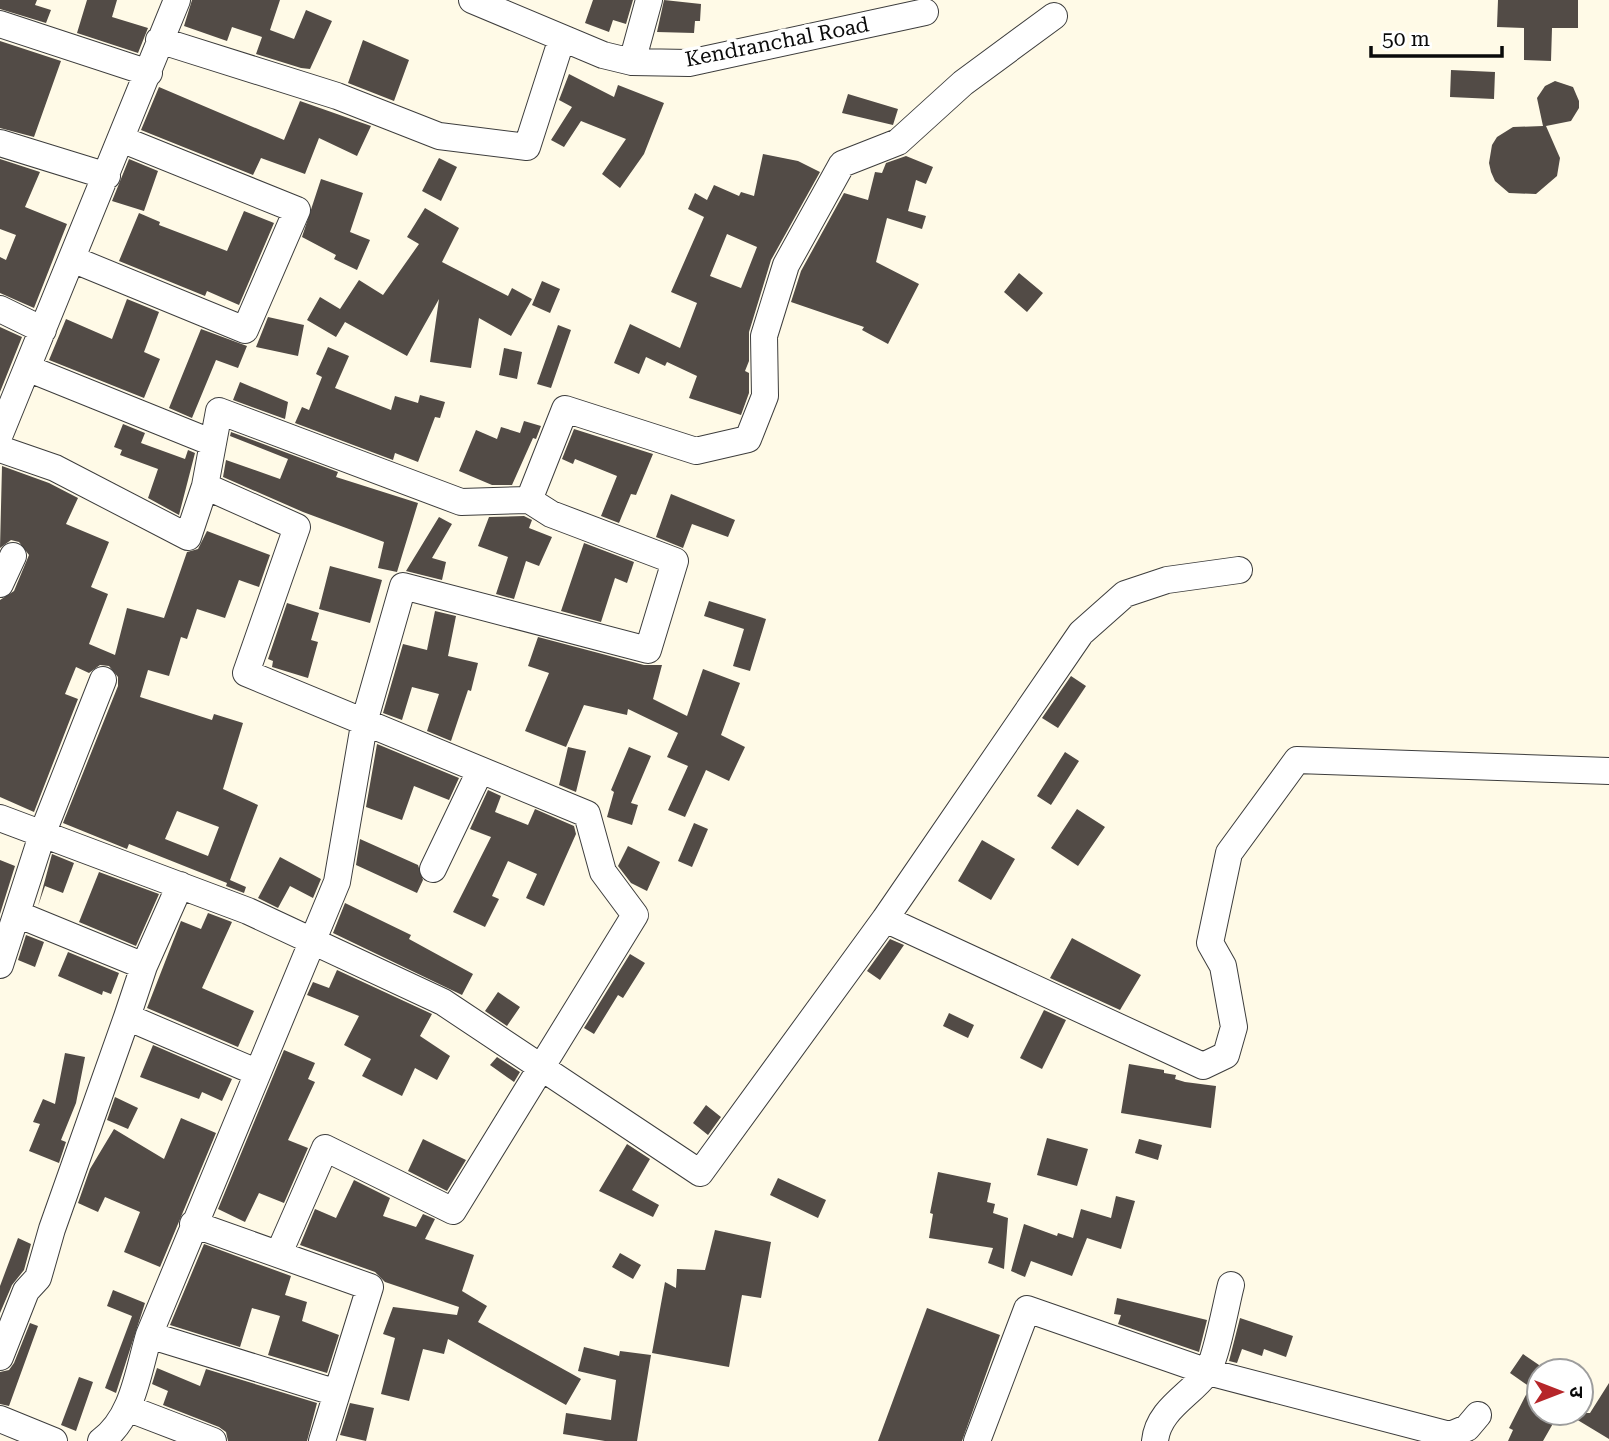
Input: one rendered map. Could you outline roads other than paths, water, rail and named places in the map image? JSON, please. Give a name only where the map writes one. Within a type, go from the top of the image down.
[{"type":"street","points":[[0,435],[177,0]]},
{"type":"street","name":"Kendranchal Road","points":[[472,0],[603,55],[632,62],[690,63],[925,12]]},
{"type":"street","points":[[632,62],[649,0]]},
{"type":"street","points":[[529,500],[565,409],[696,451],[748,439],[765,396],[764,336],[786,265],[842,164],[898,142],[963,83],[1054,16]]},
{"type":"street","points":[[0,24],[149,73]]},
{"type":"street","points":[[159,40],[337,96],[439,136],[527,147],[562,38]]},
{"type":"street","points":[[72,259],[245,330],[297,210],[121,139]]},
{"type":"street","points":[[0,143],[107,176]]},
{"type":"street","points":[[0,309],[43,330]]},
{"type":"street","points":[[27,368],[213,443]]},
{"type":"street","points":[[0,449],[55,468],[188,537],[205,486],[219,411],[461,502],[529,500],[551,514],[675,561],[648,650],[403,586],[365,719],[337,883],[193,1224],[149,1335],[127,1408],[117,1429],[101,1441]]},
{"type":"street","points":[[205,486],[297,527],[246,673],[365,719],[480,771],[587,814],[603,872],[635,915],[453,1211],[326,1148],[279,1253]]},
{"type":"street","points":[[0,584],[13,556]]},
{"type":"street","points":[[0,818],[248,911],[443,1002],[700,1173],[885,919],[1081,633],[1125,594],[1167,580],[1240,570]]},
{"type":"street","points":[[0,965],[43,832],[103,680]]},
{"type":"street","points":[[885,919],[1203,1066],[1226,1055],[1234,1027],[1223,966],[1210,943],[1229,853],[1297,760],[1609,771]]},
{"type":"street","points":[[433,869],[480,771]]},
{"type":"street","points":[[0,1357],[26,1291],[38,1278],[52,1229],[144,966],[180,885]]},
{"type":"street","points":[[17,914],[144,966]]},
{"type":"street","points":[[127,1017],[256,1072]]},
{"type":"street","points":[[193,1224],[370,1287],[322,1441]]},
{"type":"street","points":[[1155,1441],[1156,1432],[1173,1405],[1208,1372],[1231,1285]]},
{"type":"street","points":[[977,1441],[1027,1309],[1208,1372],[1450,1436],[1467,1428],[1478,1415]]},
{"type":"street","points":[[149,1335],[337,1393]]},
{"type":"street","points":[[127,1408],[213,1441]]},
{"type":"street","points":[[0,1419],[54,1441]]}]
